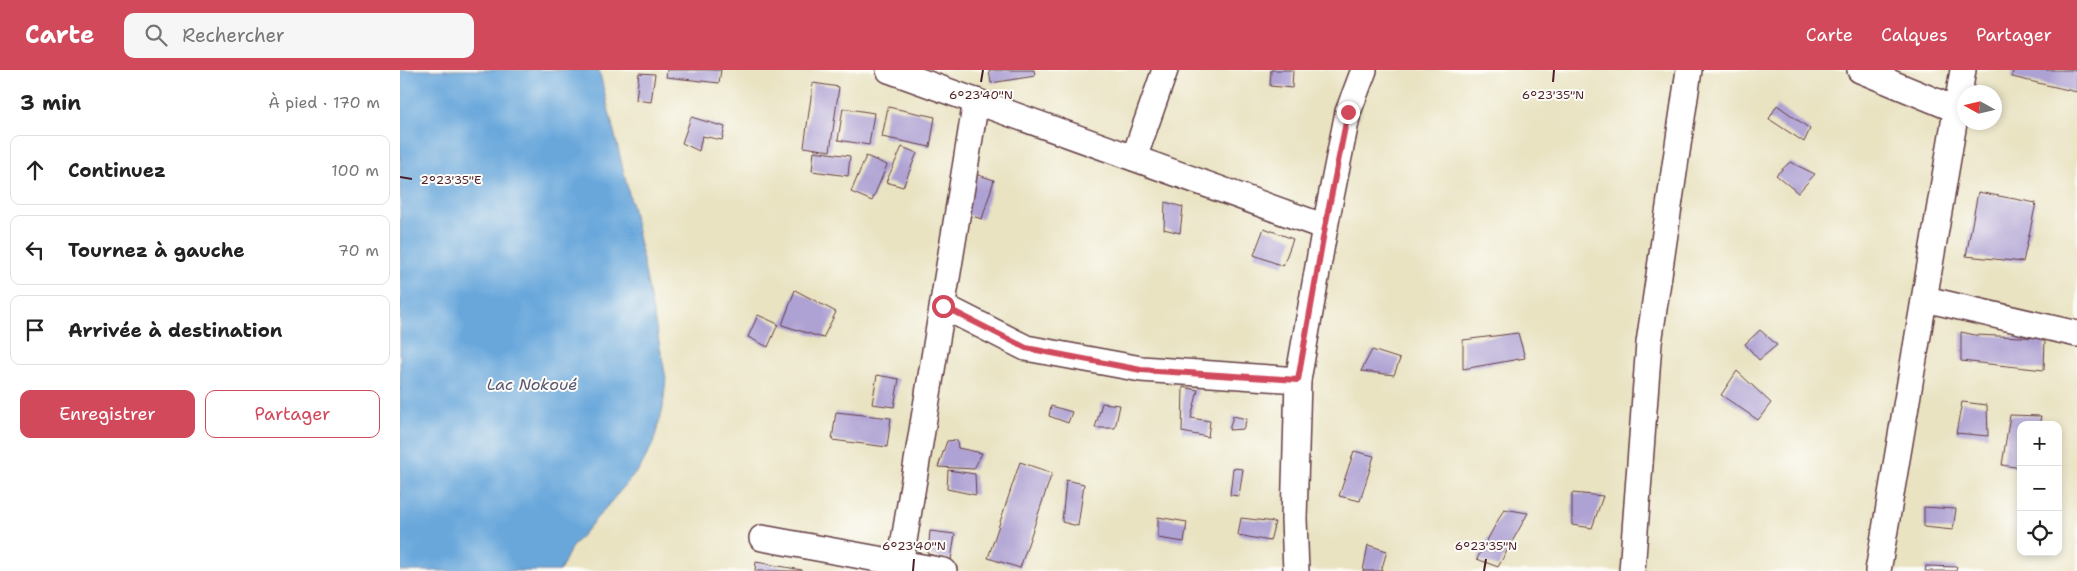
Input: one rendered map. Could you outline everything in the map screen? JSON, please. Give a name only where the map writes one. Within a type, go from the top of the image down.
[{"type":"street","points":[[889,70],[1325,227]]},
{"type":"street","points":[[1134,158],[1165,70]]},
{"type":"street","points":[[1296,571],[1294,519],[1298,380],[1325,227],[1348,112],[1364,70]]},
{"type":"street","points":[[1632,571],[1649,343],[1689,70]]},
{"type":"street","points":[[1860,70],[1957,110],[1878,571]]},
{"type":"street","points":[[1961,85],[1963,70]]},
{"type":"street","points":[[900,567],[976,101]]},
{"type":"street","points":[[1925,299],[2077,334]]},
{"type":"street","points":[[943,306],[1026,348],[1141,370],[1298,380]]},
{"type":"street","points":[[762,538],[900,567],[944,571]]},
{"type":"water","name":"Lac Nokoué","points":[[400,70],[599,70],[633,210],[666,378],[663,408],[653,444],[640,468],[571,548],[560,571],[400,571]]},
{"type":"building","points":[[667,70],[721,70],[719,83],[666,77]]},
{"type":"building","points":[[989,70],[1034,70],[1035,76],[991,83]]},
{"type":"building","points":[[1271,70],[1293,70],[1292,88],[1270,86]]},
{"type":"building","points":[[2013,70],[2077,70],[2077,92],[2012,77]]},
{"type":"building","points":[[639,73],[655,74],[651,102],[636,100]]},
{"type":"building","points":[[813,83],[839,87],[830,151],[804,147]]},
{"type":"building","points":[[1777,105],[1810,129],[1804,142],[1769,119]]},
{"type":"building","points":[[888,107],[935,117],[930,147],[882,137]]},
{"type":"building","points":[[843,108],[874,113],[869,145],[838,140]]},
{"type":"building","points":[[691,117],[725,127],[722,140],[702,136],[699,151],[682,143]]},
{"type":"building","points":[[902,147],[917,153],[903,187],[886,182]]},
{"type":"building","points":[[814,151],[850,156],[848,176],[812,171]]},
{"type":"building","points":[[866,156],[887,165],[872,201],[851,192]]},
{"type":"building","points":[[1790,162],[1815,174],[1798,193],[1776,175]]},
{"type":"building","points":[[969,172],[994,180],[982,219],[958,212]]},
{"type":"building","points":[[1978,192],[2036,203],[2023,262],[1966,256]]},
{"type":"building","points":[[1165,202],[1183,207],[1180,233],[1164,229]]},
{"type":"building","points":[[1264,228],[1293,239],[1283,266],[1254,255]]},
{"type":"building","points":[[795,290],[836,312],[823,338],[782,325]]},
{"type":"building","points":[[758,315],[778,324],[768,347],[748,337]]},
{"type":"building","points":[[1760,330],[1777,345],[1759,360],[1745,344]]},
{"type":"building","points":[[1961,332],[1975,335],[2045,338],[2044,370],[1961,361]]},
{"type":"building","points":[[1518,333],[1525,358],[1463,369],[1463,340]]},
{"type":"building","points":[[1372,350],[1400,359],[1394,375],[1361,371]]},
{"type":"building","points":[[1737,371],[1771,403],[1758,420],[1721,395]]},
{"type":"building","points":[[877,375],[899,379],[894,407],[872,404]]},
{"type":"building","points":[[1183,387],[1198,390],[1191,418],[1210,421],[1208,437],[1182,432]]},
{"type":"building","points":[[1962,402],[1987,405],[1988,436],[1956,433]]},
{"type":"building","points":[[1102,403],[1120,405],[1115,428],[1095,428]]},
{"type":"building","points":[[1051,406],[1072,412],[1068,423],[1049,416]]},
{"type":"building","points":[[836,412],[891,418],[887,447],[832,440]]},
{"type":"building","points":[[2010,415],[2041,416],[2040,421],[2017,421],[2017,467],[2002,465]]},
{"type":"building","points":[[1233,416],[1247,419],[1243,429],[1229,430]]},
{"type":"building","points":[[957,440],[958,448],[982,453],[974,469],[938,467],[947,441]]},
{"type":"building","points":[[1354,451],[1374,456],[1360,501],[1339,496]]},
{"type":"building","points":[[1020,462],[1052,473],[1020,568],[988,558]]},
{"type":"building","points":[[1233,468],[1243,469],[1239,496],[1230,495]]},
{"type":"building","points":[[948,470],[975,474],[976,495],[947,489]]},
{"type":"building","points":[[1066,480],[1084,484],[1078,526],[1062,522]]},
{"type":"building","points":[[1572,493],[1603,496],[1592,528],[1572,525]]},
{"type":"building","points":[[1924,507],[1956,509],[1953,530],[1924,527]]},
{"type":"building","points":[[1504,509],[1528,513],[1498,567],[1477,559]]},
{"type":"building","points":[[1158,517],[1187,522],[1184,542],[1158,538]]},
{"type":"building","points":[[1241,518],[1275,522],[1270,541],[1238,535]]},
{"type":"building","points":[[930,531],[955,534],[951,560],[928,554]]},
{"type":"building","points":[[1368,545],[1387,551],[1381,571],[1363,571]]},
{"type":"building","points":[[756,562],[802,570],[802,571],[755,571]]},
{"type":"building","points":[[1926,566],[1957,567],[1956,571],[1925,571]]},
{"type":"route","points":[[943,306],[1026,348],[1141,370],[1298,380],[1307,322],[1348,112]]}]
